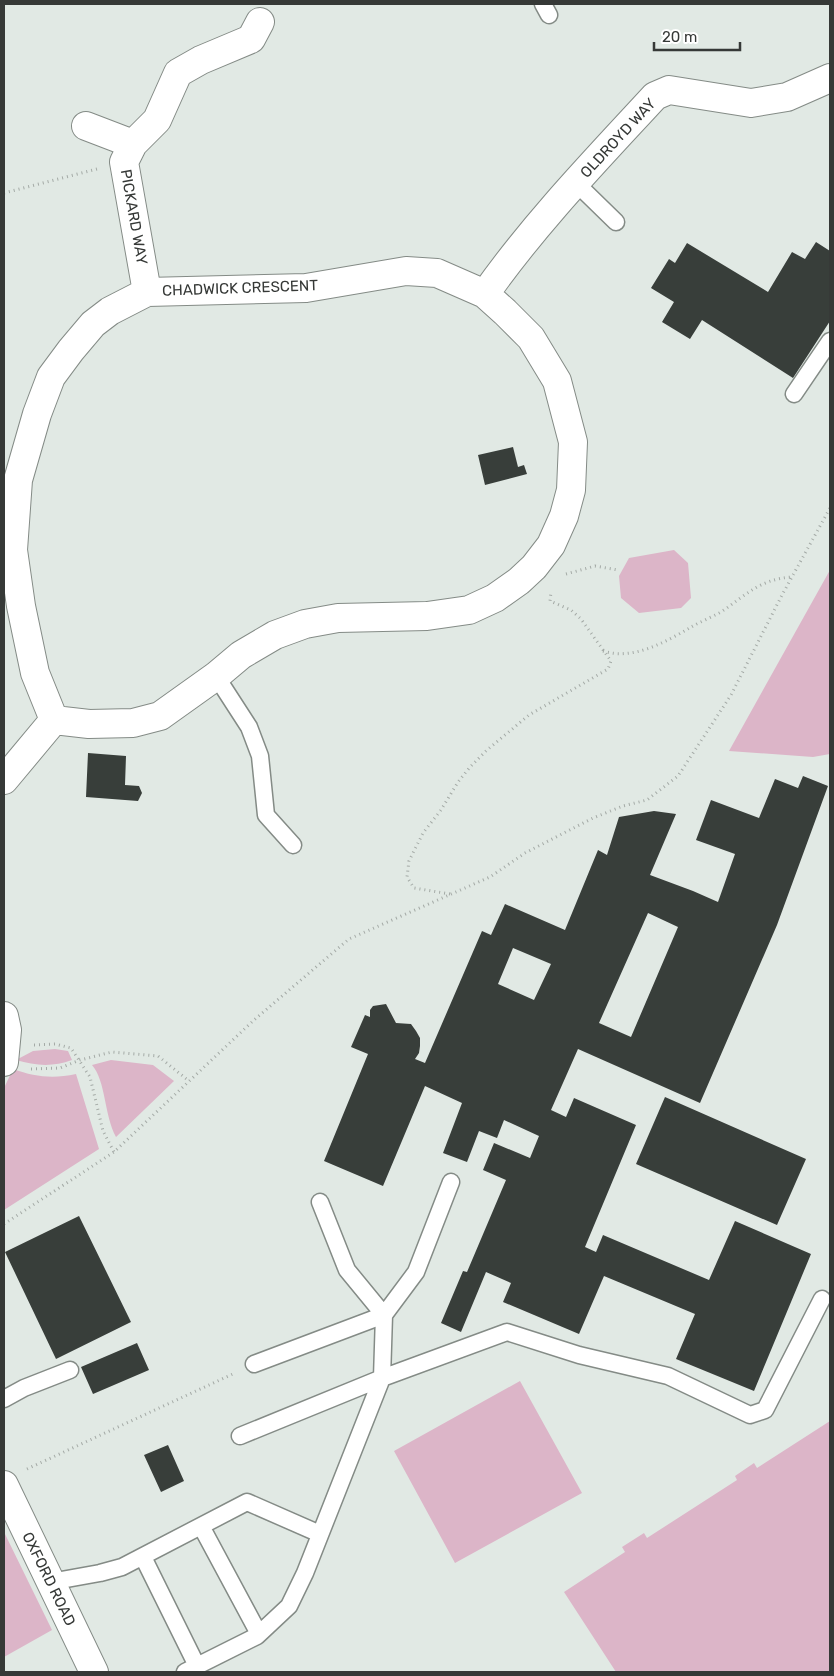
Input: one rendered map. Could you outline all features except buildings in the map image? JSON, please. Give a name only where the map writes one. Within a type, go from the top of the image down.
[{"type":"street","points":[[86,126],[129,153],[157,120],[178,73],[201,60],[251,39],[260,22]]},
{"type":"street","name":"OLDROYD WAY","points":[[485,294],[506,264],[655,96],[669,90],[751,103],[787,97],[830,80]]},
{"type":"street","name":"PICKARD WAY","points":[[129,153],[148,292]]},
{"type":"street","name":"CHADWICK CRESCENT","points":[[406,271],[437,274],[485,294],[531,338],[540,352],[557,381],[573,442],[571,490],[564,516],[551,545],[543,575],[519,581],[495,598],[469,610],[427,616],[338,618],[305,624],[275,635],[241,655],[216,676],[160,716],[133,723],[89,724],[54,720],[35,673],[12,550],[18,480],[37,414],[51,377],[93,324],[110,311],[148,292],[306,288],[406,271]]},
{"type":"street","points":[[4,780],[54,720]]},
{"type":"street","points":[[4,1016],[7,1030],[4,1061]]},
{"type":"street","name":"OXFORD ROAD","points":[[13,1478],[50,1582],[94,1672]]},
{"type":"lane","points":[[576,183],[616,222]]},
{"type":"lane","points":[[794,394],[830,341]]},
{"type":"lane","points":[[216,676],[249,727],[260,756],[266,815],[293,845]]},
{"type":"lane","points":[[254,1364],[384,1315],[416,1272],[451,1182]]},
{"type":"lane","points":[[143,1557],[191,1669],[259,1634],[289,1606],[305,1573],[382,1378],[384,1315],[348,1270],[320,1202]]},
{"type":"lane","points":[[240,1436],[382,1378],[507,1332],[579,1355],[668,1376],[750,1415],[765,1410],[822,1299]]},
{"type":"lane","points":[[4,1399],[24,1388],[70,1370]]},
{"type":"lane","points":[[50,1582],[122,1567],[248,1502],[320,1534]]},
{"type":"lane","points":[[201,1526],[259,1634]]},
{"type":"path","points":[[4,193],[129,153]]},
{"type":"path","points":[[4,1224],[114,1152],[254,1020],[349,940],[490,877],[525,853],[593,818],[623,806],[646,800],[678,776],[731,695],[830,508]]},
{"type":"path","points":[[450,894],[414,888],[407,877],[409,861],[423,832],[441,810],[458,782],[487,750],[529,715],[608,669],[611,661],[581,619],[571,610],[550,601],[543,575],[560,576],[595,566],[618,570]]},
{"type":"path","points":[[604,651],[612,654],[638,652],[677,637],[719,613],[764,582],[778,578],[792,578]]},
{"type":"path","points":[[4,1061],[33,1045],[55,1044],[71,1048],[90,1076],[103,1131],[114,1152]]},
{"type":"path","points":[[4,1061],[34,1070],[60,1068],[80,1060],[112,1052],[158,1056],[189,1081]]},
{"type":"path","points":[[13,1478],[254,1364]]},
{"type":"shaded area","points":[[674,550],[688,563],[691,598],[681,608],[639,613],[621,598],[619,576],[629,558]]},
{"type":"shaded area","points":[[830,570],[830,754],[813,757],[729,751]]},
{"type":"shaded area","points":[[55,1049],[68,1051],[72,1060],[44,1065],[16,1060],[33,1051]]},
{"type":"shaded area","points":[[111,1060],[153,1065],[174,1081],[116,1137],[109,1119],[100,1080],[92,1065]]},
{"type":"shaded area","points":[[13,1069],[44,1076],[76,1074],[99,1149],[4,1210],[4,1088]]},
{"type":"shaded area","points":[[520,1381],[582,1493],[455,1563],[394,1451]]},
{"type":"shaded area","points":[[830,1421],[830,1672],[616,1672],[564,1592],[625,1552],[622,1547],[644,1533],[647,1538],[737,1480],[735,1476],[754,1463],[757,1468]]},
{"type":"shaded area","points":[[4,1532],[52,1630],[4,1657]]}]
